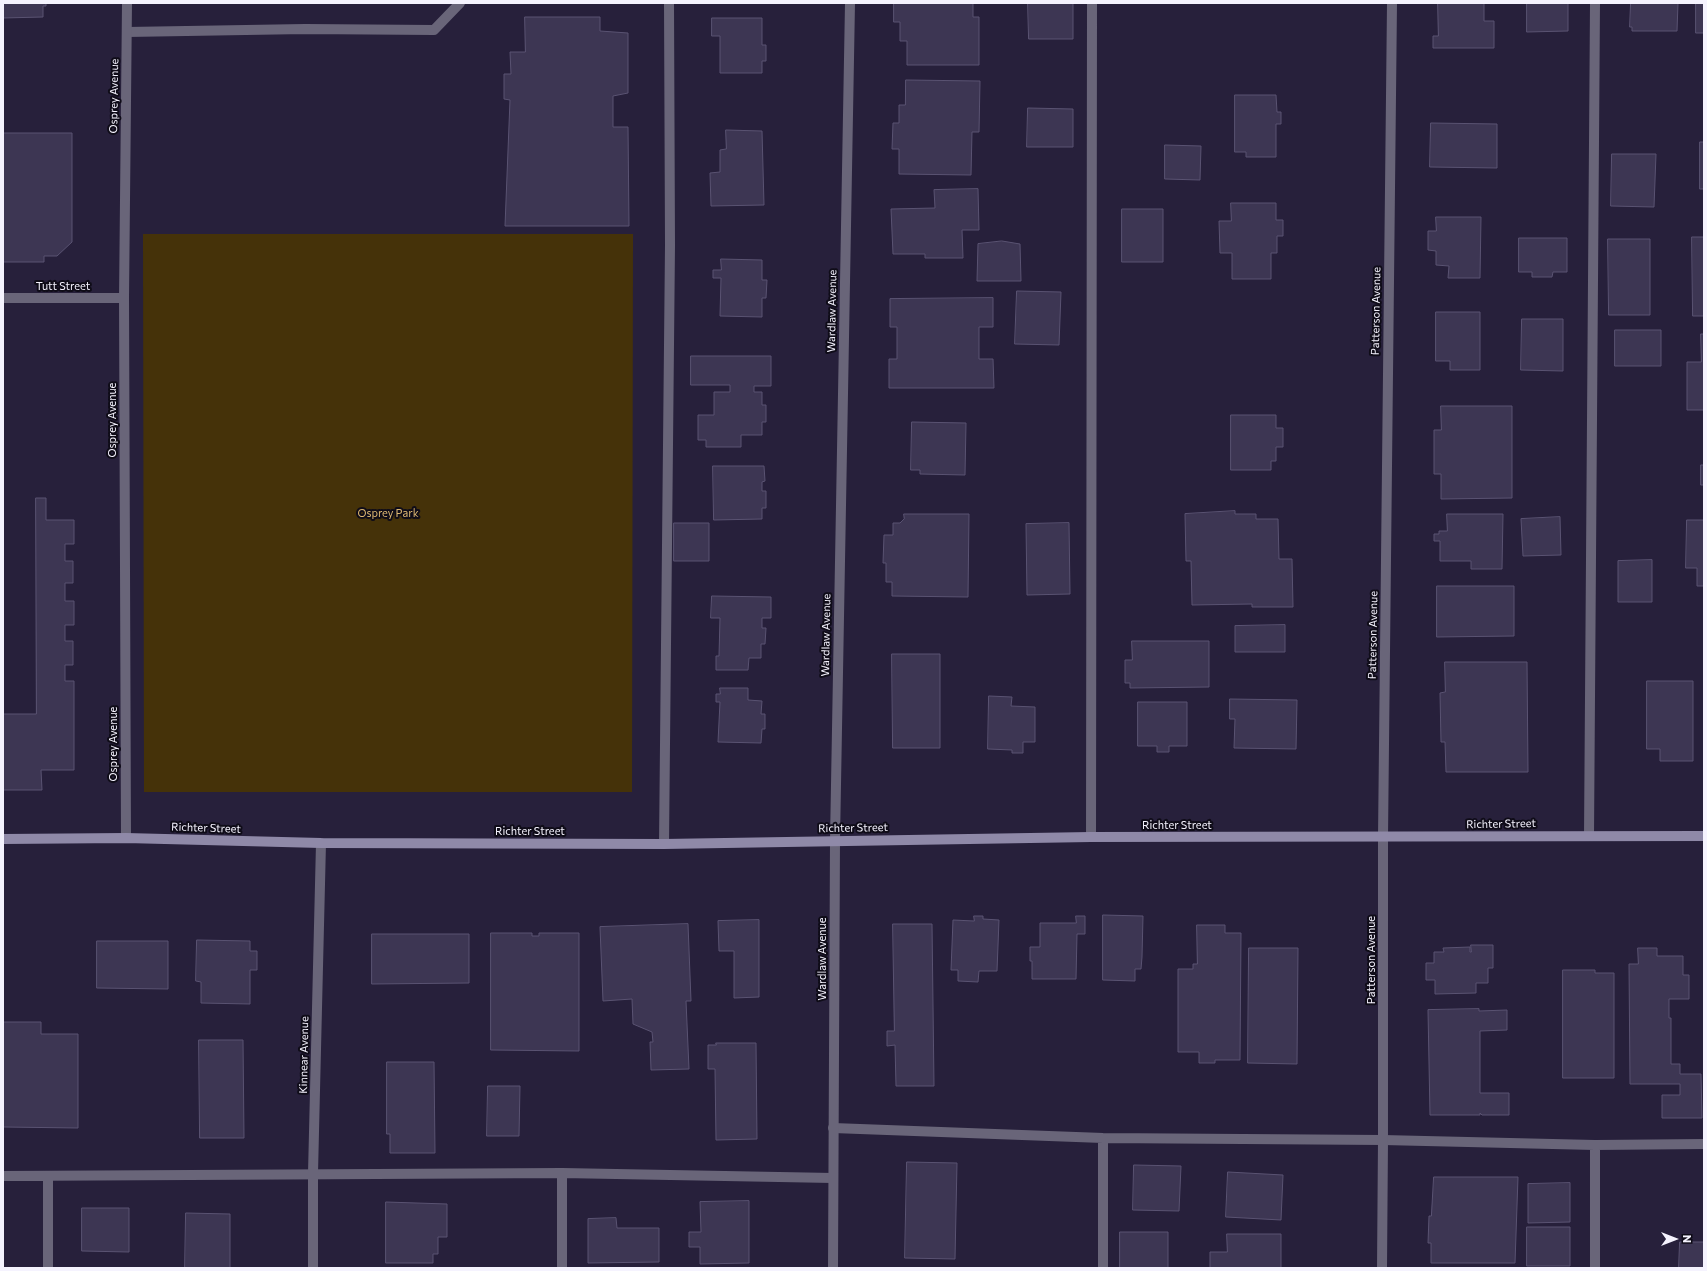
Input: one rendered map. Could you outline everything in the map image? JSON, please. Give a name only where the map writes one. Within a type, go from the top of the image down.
[{"type":"main road","name":"Richter Street","points":[[3,839],[126,838],[321,843],[664,844],[834,840],[1092,837],[1704,836]]},
{"type":"street","name":"Osprey Avenue","points":[[126,838],[124,298],[127,3]]},
{"type":"street","points":[[127,32],[305,29],[434,30],[460,3]]},
{"type":"street","points":[[664,844],[670,245],[669,3]]},
{"type":"street","name":"Wardlaw Avenue","points":[[833,1268],[834,840],[850,3]]},
{"type":"street","points":[[1092,3],[1092,837]]},
{"type":"street","name":"Patterson Avenue","points":[[1382,1268],[1383,837],[1392,3]]},
{"type":"street","points":[[1588,835],[1595,3]]},
{"type":"street","name":"Tutt Street","points":[[3,298],[124,298]]},
{"type":"street","name":"Kinnear Avenue","points":[[313,1268],[313,1173],[321,843]]},
{"type":"street","points":[[833,1128],[1103,1138],[1383,1140],[1595,1145],[1704,1144]]},
{"type":"street","points":[[1103,1138],[1103,1268]]},
{"type":"street","points":[[1595,1145],[1595,1268]]},
{"type":"street","points":[[3,1176],[313,1173],[562,1173],[833,1178]]},
{"type":"street","points":[[562,1173],[562,1268]]},
{"type":"street","points":[[48,1176],[48,1268]]},
{"type":"green space","name":"Osprey Park","points":[[143,234],[633,234],[632,792],[144,792]]},
{"type":"building","points":[[3,3],[46,3],[46,6],[43,6],[43,17],[3,18]]},
{"type":"building","points":[[894,3],[973,3],[973,17],[979,17],[979,65],[907,65],[907,41],[900,41],[900,22],[894,22]]},
{"type":"building","points":[[1028,3],[1073,3],[1073,39],[1029,39]]},
{"type":"building","points":[[1438,3],[1484,3],[1484,21],[1494,21],[1494,48],[1433,48],[1433,36],[1438,36]]},
{"type":"building","points":[[1527,3],[1568,3],[1568,31],[1527,32]]},
{"type":"building","points":[[1631,3],[1678,3],[1677,31],[1632,31],[1632,27],[1630,27]]},
{"type":"building","points":[[1696,3],[1704,3],[1704,33],[1696,33]]},
{"type":"building","points":[[525,17],[600,17],[600,31],[628,33],[628,93],[613,96],[613,127],[628,127],[629,226],[505,226],[510,100],[504,99],[504,74],[511,74],[510,52],[525,52]]},
{"type":"building","points":[[712,18],[762,18],[762,45],[766,45],[766,61],[762,61],[762,73],[720,73],[720,36],[712,36]]},
{"type":"building","points":[[906,80],[980,81],[979,132],[972,132],[971,175],[899,174],[899,149],[892,149],[893,123],[899,123],[899,105],[905,105]]},
{"type":"building","points":[[1235,95],[1276,95],[1277,112],[1281,112],[1281,124],[1276,124],[1276,157],[1246,157],[1246,152],[1235,152]]},
{"type":"building","points":[[1028,108],[1073,109],[1073,147],[1027,147]]},
{"type":"building","points":[[1431,123],[1497,124],[1497,168],[1430,167]]},
{"type":"building","points":[[726,130],[762,131],[764,205],[711,206],[710,173],[720,172],[720,150],[726,149]]},
{"type":"building","points":[[3,133],[72,133],[72,242],[57,256],[44,256],[44,262],[3,262]]},
{"type":"building","points":[[1700,142],[1704,142],[1704,189],[1700,189]]},
{"type":"building","points":[[1165,145],[1201,146],[1200,180],[1165,179]]},
{"type":"building","points":[[1612,154],[1656,154],[1654,207],[1611,206]]},
{"type":"building","points":[[978,189],[979,230],[962,230],[963,258],[925,258],[925,254],[893,254],[891,209],[935,208],[934,190]]},
{"type":"building","points":[[1231,203],[1276,203],[1276,220],[1283,220],[1283,236],[1277,236],[1277,253],[1271,253],[1271,279],[1232,279],[1232,253],[1220,253],[1219,221],[1231,221]]},
{"type":"building","points":[[1122,209],[1163,209],[1163,262],[1122,262]]},
{"type":"building","points":[[1436,217],[1481,217],[1480,278],[1448,278],[1449,266],[1436,265],[1436,251],[1428,250],[1428,231],[1436,231]]},
{"type":"building","points":[[1692,237],[1704,237],[1704,316],[1693,316]]},
{"type":"building","points":[[1519,238],[1567,238],[1567,272],[1553,272],[1552,277],[1532,277],[1532,272],[1519,272]]},
{"type":"building","points":[[1608,239],[1650,239],[1650,315],[1609,315]]},
{"type":"building","points":[[1002,241],[1020,244],[1021,281],[977,281],[978,244]]},
{"type":"building","points":[[721,259],[762,260],[762,280],[767,280],[766,298],[762,298],[762,317],[720,316],[721,278],[713,278],[713,270],[721,270]]},
{"type":"building","points":[[1017,291],[1061,292],[1059,345],[1015,344]]},
{"type":"building","points":[[993,298],[993,327],[979,327],[979,359],[993,359],[994,388],[889,388],[889,359],[897,359],[897,327],[890,327],[890,299]]},
{"type":"building","points":[[1436,312],[1480,312],[1480,370],[1450,370],[1450,361],[1436,361]]},
{"type":"building","points":[[1522,319],[1563,319],[1563,371],[1521,370]]},
{"type":"building","points":[[1615,330],[1661,330],[1661,366],[1615,366]]},
{"type":"building","points":[[1701,334],[1704,334],[1704,410],[1687,410],[1687,362],[1701,362]]},
{"type":"building","points":[[691,356],[771,356],[771,386],[754,386],[754,392],[762,392],[762,405],[766,405],[766,422],[762,422],[762,435],[741,435],[741,447],[706,447],[706,440],[698,440],[698,415],[714,415],[714,392],[730,392],[730,385],[691,385]]},
{"type":"building","points":[[1441,406],[1512,406],[1512,498],[1441,499],[1441,474],[1434,474],[1434,430],[1441,430]]},
{"type":"building","points":[[1231,415],[1276,415],[1276,428],[1283,428],[1283,447],[1276,447],[1276,461],[1271,461],[1271,470],[1231,470]]},
{"type":"building","points":[[912,422],[966,423],[965,475],[920,474],[920,470],[911,470]]},
{"type":"building","points":[[1701,465],[1704,465],[1704,485],[1701,485]]},
{"type":"building","points":[[713,466],[764,466],[765,481],[762,482],[762,491],[766,491],[766,508],[762,508],[762,519],[714,520]]},
{"type":"building","points":[[36,498],[46,498],[46,520],[74,520],[74,544],[65,544],[65,561],[73,561],[73,583],[65,583],[65,601],[74,601],[74,625],[65,625],[65,641],[73,641],[73,665],[65,665],[65,681],[74,681],[74,770],[41,770],[42,790],[3,790],[3,714],[36,714]]},
{"type":"building","points":[[1235,511],[1235,514],[1256,514],[1256,519],[1278,519],[1279,559],[1292,559],[1293,607],[1252,607],[1252,604],[1192,605],[1191,561],[1186,561],[1185,514]]},
{"type":"building","points":[[904,514],[969,514],[968,597],[892,596],[892,582],[886,582],[886,563],[883,563],[884,535],[893,535],[893,523],[900,523],[904,519]]},
{"type":"building","points":[[1447,514],[1503,514],[1502,569],[1471,569],[1471,561],[1440,561],[1440,541],[1434,541],[1434,534],[1439,534],[1439,531],[1447,531]]},
{"type":"building","points":[[1560,517],[1561,555],[1523,556],[1521,519]]},
{"type":"building","points":[[1687,520],[1704,520],[1704,586],[1697,586],[1697,568],[1686,568]]},
{"type":"building","points":[[674,523],[709,523],[709,561],[674,561]]},
{"type":"building","points":[[1069,523],[1070,594],[1027,595],[1026,524]]},
{"type":"building","points":[[1652,560],[1652,602],[1618,602],[1618,561]]},
{"type":"building","points":[[1437,586],[1514,586],[1514,636],[1437,637]]},
{"type":"building","points":[[712,596],[771,597],[771,618],[762,618],[762,628],[766,628],[765,644],[761,644],[761,658],[749,658],[748,670],[716,670],[716,656],[719,656],[720,618],[711,618]]},
{"type":"building","points":[[1285,625],[1285,652],[1235,652],[1235,626]]},
{"type":"building","points":[[1132,641],[1209,641],[1209,687],[1130,688],[1130,683],[1125,683],[1125,660],[1132,660]]},
{"type":"building","points":[[892,654],[940,654],[940,748],[893,748]]},
{"type":"building","points":[[1445,662],[1527,662],[1528,772],[1446,772],[1445,742],[1441,742],[1440,693],[1445,692]]},
{"type":"building","points":[[1647,681],[1693,681],[1693,761],[1660,761],[1660,749],[1647,749]]},
{"type":"building","points":[[720,688],[748,688],[748,700],[762,701],[761,714],[765,714],[765,729],[762,729],[761,743],[718,742],[720,702],[716,702],[716,694],[720,694]]},
{"type":"building","points":[[989,696],[1012,697],[1011,706],[1035,707],[1035,742],[1023,742],[1023,753],[1012,753],[1012,750],[988,749]]},
{"type":"building","points":[[1230,699],[1297,700],[1296,749],[1234,748],[1235,719],[1230,719]]},
{"type":"building","points":[[1138,702],[1187,702],[1187,746],[1169,746],[1169,752],[1157,752],[1157,746],[1138,746]]},
{"type":"building","points":[[1103,915],[1143,916],[1141,969],[1135,969],[1135,981],[1103,980]]},
{"type":"building","points":[[974,916],[983,916],[983,919],[999,920],[997,971],[979,971],[978,982],[958,981],[958,970],[951,970],[953,920],[974,921]]},
{"type":"building","points":[[1076,916],[1085,916],[1085,934],[1077,934],[1076,979],[1032,979],[1030,947],[1040,947],[1040,923],[1076,923]]},
{"type":"building","points":[[759,920],[759,997],[734,998],[734,951],[719,951],[718,921]]},
{"type":"building","points":[[688,924],[691,1001],[686,1001],[689,1069],[651,1070],[650,1042],[653,1042],[652,1032],[633,1024],[632,999],[603,1001],[600,927]]},
{"type":"building","points":[[893,924],[932,924],[934,1086],[896,1086],[895,1045],[887,1046],[887,1031],[894,1031]]},
{"type":"building","points":[[1197,925],[1225,925],[1225,933],[1241,933],[1240,1060],[1215,1060],[1215,1063],[1199,1063],[1199,1052],[1178,1052],[1178,969],[1193,969],[1193,964],[1197,964]]},
{"type":"building","points":[[491,933],[532,933],[532,936],[539,936],[539,933],[579,933],[579,1051],[491,1050]]},
{"type":"building","points":[[372,934],[469,934],[469,983],[372,984]]},
{"type":"building","points":[[197,940],[250,941],[250,951],[257,951],[257,970],[250,970],[250,1004],[201,1003],[201,982],[196,981]]},
{"type":"building","points":[[97,941],[168,941],[168,989],[97,988]]},
{"type":"building","points":[[1471,945],[1493,945],[1493,968],[1488,968],[1488,983],[1476,983],[1476,993],[1435,994],[1435,980],[1426,980],[1426,963],[1434,963],[1434,952],[1444,952],[1443,948],[1470,947],[1471,952]]},
{"type":"building","points":[[1249,948],[1298,948],[1297,1064],[1248,1063]]},
{"type":"building","points":[[1638,948],[1657,948],[1657,956],[1683,956],[1683,975],[1689,975],[1689,999],[1669,999],[1669,1018],[1671,1018],[1671,1064],[1680,1064],[1680,1074],[1701,1074],[1702,1118],[1662,1118],[1662,1095],[1680,1095],[1680,1084],[1630,1084],[1629,964],[1638,964]]},
{"type":"building","points":[[1563,970],[1595,970],[1595,973],[1614,973],[1614,1078],[1563,1078]]},
{"type":"building","points":[[1479,1009],[1479,1011],[1507,1010],[1507,1030],[1480,1031],[1480,1093],[1509,1093],[1509,1115],[1482,1115],[1480,1113],[1480,1115],[1430,1115],[1428,1010]]},
{"type":"building","points":[[3,1022],[41,1022],[41,1034],[78,1034],[78,1128],[3,1127]]},
{"type":"building","points":[[199,1040],[243,1040],[244,1138],[200,1138]]},
{"type":"building","points":[[716,1043],[756,1043],[757,1139],[716,1140],[715,1069],[708,1069],[708,1045],[716,1045]]},
{"type":"building","points":[[387,1062],[434,1062],[435,1153],[390,1153],[390,1134],[387,1134]]},
{"type":"building","points":[[488,1086],[520,1086],[519,1136],[487,1136]]},
{"type":"building","points":[[907,1162],[957,1163],[955,1259],[905,1258]]},
{"type":"building","points":[[1134,1165],[1181,1166],[1179,1211],[1133,1210]]},
{"type":"building","points":[[1228,1172],[1283,1175],[1281,1220],[1226,1217]]},
{"type":"building","points":[[1434,1177],[1518,1177],[1515,1263],[1431,1263],[1431,1243],[1428,1243],[1429,1216],[1431,1216]]},
{"type":"building","points":[[1570,1183],[1570,1222],[1528,1223],[1528,1184]]},
{"type":"building","points":[[749,1201],[749,1263],[700,1264],[700,1247],[689,1247],[689,1232],[701,1232],[700,1202]]},
{"type":"building","points":[[386,1202],[447,1204],[447,1237],[438,1237],[438,1254],[433,1254],[433,1263],[386,1263]]},
{"type":"building","points":[[82,1208],[129,1208],[129,1252],[82,1251]]},
{"type":"building","points":[[186,1213],[230,1214],[230,1268],[185,1268]]},
{"type":"building","points":[[616,1218],[617,1228],[659,1228],[659,1262],[588,1263],[588,1219]]},
{"type":"building","points":[[1527,1227],[1570,1227],[1570,1266],[1527,1266]]},
{"type":"building","points":[[1120,1232],[1168,1232],[1168,1268],[1120,1268]]},
{"type":"building","points":[[1227,1234],[1281,1234],[1281,1268],[1210,1268],[1210,1252],[1227,1252]]},
{"type":"building","points":[[1680,1242],[1704,1242],[1704,1268],[1679,1268]]}]
